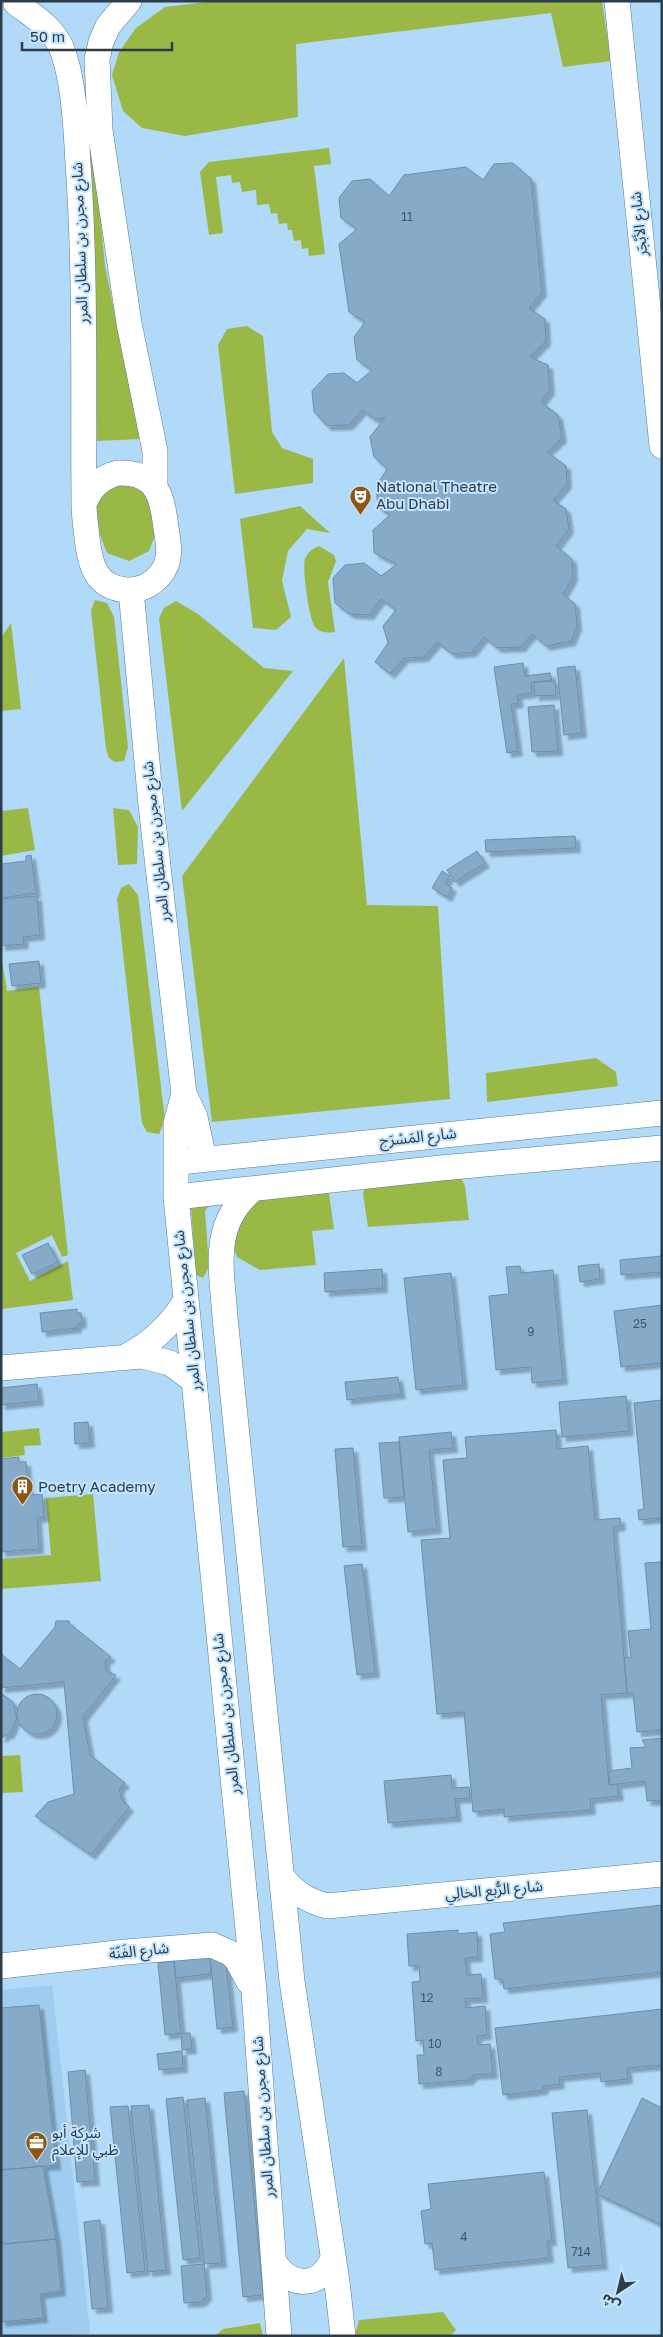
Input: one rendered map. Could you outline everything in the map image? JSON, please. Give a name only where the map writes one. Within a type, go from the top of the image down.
[{"type":"street","name":"شارع مجرن بن سلطان المرر","points":[[129,1],[108,26],[101,42],[97,59],[100,130],[129,323],[155,451],[156,488]]},
{"type":"street","name":"شارع الأبْجَر","points":[[616,1],[662,446]]},
{"type":"street","name":"شارع مجرن بن سلطان المرر","points":[[16,3],[46,25],[60,46],[67,65],[77,146],[81,214],[84,504]]},
{"type":"street","points":[[118,473],[137,475],[146,479],[156,488],[163,500],[169,549],[168,562],[155,580],[140,589],[131,590],[110,586],[95,572],[90,562],[84,504],[88,495],[100,480],[118,473]]},
{"type":"street","name":"شارع مجرن بن سلطان المرر","points":[[131,590],[151,805],[184,1094],[195,1117],[204,1159]]},
{"type":"street","name":"شارع مجرن بن سلطان المرر","points":[[184,1094],[176,1123],[174,1163],[176,1197],[254,1991],[279,2336]]},
{"type":"street","name":"شارع المَسْرَج","points":[[174,1163],[662,1113]]},
{"type":"street","points":[[381,1141],[391,1154],[388,1170],[382,1175]]},
{"type":"street","points":[[176,1197],[441,1168],[662,1148]]},
{"type":"street","points":[[252,1190],[235,1208],[224,1229],[222,1253],[225,1317],[292,1981],[333,2258],[342,2336]]},
{"type":"street","points":[[127,1356],[155,1339],[177,1314],[186,1309],[225,1317]]},
{"type":"street","points":[[1,1368],[127,1356],[156,1358],[182,1371],[193,1380]]},
{"type":"street","name":"شارع الرُّبع الخالِي","points":[[283,1878],[289,1886],[306,1899],[327,1906],[662,1874]]},
{"type":"street","points":[[289,1945],[309,1919],[327,1906]]},
{"type":"street","name":"شارع الفَنّة","points":[[1,1966],[126,1952],[212,1945],[230,1953],[238,1960],[254,1991]]},
{"type":"street","points":[[274,2262],[286,2277],[305,2282],[322,2275],[329,2267],[333,2258]]},
{"type":"shaded area","name":"شركة أبو ظبي للإعلام","points":[[52,1985],[90,2333],[61,2336],[1,2336],[1,1990]]},
{"type":"green space","points":[[216,1],[602,1],[611,61],[563,67],[551,13],[296,44],[298,117],[185,136],[142,128],[123,111],[112,75],[119,52],[136,28],[165,7]]},
{"type":"green space","points":[[92,130],[105,266],[140,439],[97,441],[96,293],[84,131]]},
{"type":"green space","points":[[329,148],[331,164],[314,166],[325,254],[309,256],[308,248],[302,249],[301,240],[294,241],[292,230],[288,230],[287,223],[279,224],[277,213],[271,214],[269,204],[257,205],[256,190],[242,192],[240,182],[232,183],[231,175],[216,177],[223,233],[209,235],[200,172],[209,162]]},
{"type":"green space","points":[[247,326],[263,336],[272,432],[282,448],[313,459],[313,483],[235,494],[218,345],[227,329]]},
{"type":"green space","points":[[120,473],[153,494],[156,533],[149,551],[129,561],[107,553],[100,535],[96,503]]},
{"type":"green space","points":[[300,506],[330,533],[307,529],[288,551],[282,581],[291,617],[276,630],[253,628],[240,519]]},
{"type":"green space","points":[[319,546],[334,555],[336,561],[328,582],[335,632],[320,631],[316,628],[313,624],[309,606],[304,564],[307,554]]},
{"type":"green space","points":[[95,600],[107,603],[114,617],[128,747],[124,761],[115,762],[109,758],[106,749],[91,610]]},
{"type":"green space","points":[[176,601],[198,614],[264,668],[293,671],[182,811],[159,618],[164,608]]},
{"type":"green space","points":[[11,623],[21,709],[1,711],[1,638]]},
{"type":"green space","points":[[344,658],[367,905],[438,906],[450,1099],[212,1122],[182,876]]},
{"type":"green space","points":[[28,808],[35,850],[1,856],[1,811]]},
{"type":"green space","points":[[113,808],[129,810],[138,827],[137,864],[118,865]]},
{"type":"green space","points":[[129,884],[138,895],[165,1120],[159,1134],[147,1132],[142,1123],[117,899],[121,888]]},
{"type":"green space","points":[[1,955],[7,991],[39,987],[68,1255],[62,1257],[52,1235],[16,1253],[30,1281],[68,1261],[73,1300],[1,1309]]},
{"type":"green space","points":[[596,1058],[616,1072],[618,1086],[487,1102],[486,1073]]},
{"type":"green space","points":[[458,1172],[465,1186],[469,1220],[368,1227],[363,1194],[366,1184]]},
{"type":"green space","points":[[328,1187],[334,1229],[312,1231],[316,1265],[260,1270],[237,1257],[226,1226],[238,1196]]},
{"type":"green space","points":[[190,1195],[209,1205],[205,1211],[209,1267],[203,1278],[196,1275]]},
{"type":"green space","points":[[39,1428],[41,1445],[24,1446],[25,1455],[1,1458],[1,1432]]},
{"type":"green space","points":[[93,1494],[101,1581],[1,1589],[1,1559],[51,1555],[46,1498]]},
{"type":"green space","points":[[20,1755],[23,1792],[1,1793],[1,1756]]},
{"type":"green space","points":[[443,2312],[456,2330],[450,2336],[355,2335],[359,2320]]},
{"type":"green space","points":[[260,2323],[263,2336],[215,2336],[223,2329]]},
{"type":"building","points":[[513,163],[531,179],[542,292],[529,308],[545,319],[546,341],[530,357],[548,365],[550,390],[541,402],[558,415],[562,438],[547,452],[566,466],[567,484],[553,500],[566,509],[569,529],[556,546],[572,559],[573,577],[563,594],[575,604],[577,626],[571,641],[546,646],[532,634],[521,647],[497,648],[484,637],[472,652],[452,654],[437,642],[424,657],[404,658],[390,674],[375,662],[388,643],[383,626],[396,610],[381,599],[369,615],[350,614],[335,603],[333,578],[345,565],[364,563],[381,576],[397,564],[374,553],[373,530],[390,515],[378,507],[376,486],[387,469],[374,457],[370,437],[385,418],[374,419],[362,410],[349,425],[327,426],[314,412],[312,391],[328,374],[344,373],[357,383],[372,370],[357,360],[354,337],[365,322],[349,312],[339,244],[357,229],[341,218],[339,198],[352,181],[370,179],[389,196],[404,175],[466,167],[483,180],[494,164]]},
{"type":"building","points":[[523,663],[525,676],[550,673],[552,680],[531,683],[532,693],[517,695],[519,703],[511,704],[518,751],[507,753],[494,667]]},
{"type":"building","points":[[575,666],[582,733],[564,735],[557,668]]},
{"type":"building","points":[[555,681],[556,695],[535,696],[534,682]]},
{"type":"building","points":[[554,705],[558,751],[532,752],[528,707]]},
{"type":"building","points":[[575,836],[576,848],[486,852],[485,840]]},
{"type":"building","points":[[477,851],[485,863],[455,882],[447,870]]},
{"type":"building","points":[[31,855],[36,893],[1,898],[1,864],[26,861],[26,856]]},
{"type":"building","points":[[442,871],[450,876],[445,883],[452,888],[447,897],[432,888]]},
{"type":"building","points":[[37,896],[40,935],[23,937],[24,944],[1,946],[1,899]]},
{"type":"building","points":[[39,961],[41,983],[12,986],[9,964]]},
{"type":"building","points":[[48,1243],[58,1262],[32,1274],[22,1255]]},
{"type":"building","points":[[662,1256],[662,1272],[621,1275],[620,1260]]},
{"type":"building","points":[[599,1264],[600,1279],[580,1282],[578,1266]]},
{"type":"building","points":[[520,1266],[521,1273],[553,1270],[563,1380],[532,1383],[531,1367],[496,1370],[489,1296],[509,1294],[506,1267]]},
{"type":"building","points":[[382,1269],[383,1288],[325,1292],[324,1273]]},
{"type":"building","points":[[451,1273],[463,1385],[416,1390],[404,1278]]},
{"type":"building","points":[[662,1305],[662,1363],[621,1367],[614,1311]]},
{"type":"building","points":[[77,1309],[77,1313],[81,1313],[82,1323],[77,1324],[77,1328],[42,1332],[40,1313]]},
{"type":"building","points":[[398,1377],[401,1394],[347,1400],[345,1382]]},
{"type":"building","points":[[37,1384],[39,1401],[1,1405],[1,1388]]},
{"type":"building","points":[[626,1396],[629,1431],[562,1437],[559,1402]]},
{"type":"building","points":[[662,1400],[662,1518],[639,1520],[638,1510],[644,1509],[634,1403]]},
{"type":"building","points":[[88,1422],[90,1443],[75,1444],[74,1423]]},
{"type":"building","points":[[556,1430],[557,1449],[588,1446],[595,1520],[620,1518],[621,1526],[613,1527],[627,1693],[601,1695],[609,1785],[617,1784],[619,1796],[590,1799],[591,1810],[504,1817],[504,1809],[473,1812],[464,1712],[437,1714],[421,1540],[450,1538],[443,1460],[467,1458],[465,1437]]},
{"type":"building","points":[[451,1432],[453,1448],[429,1450],[437,1529],[408,1532],[399,1437]]},
{"type":"building","points":[[399,1442],[404,1497],[384,1498],[379,1443]]},
{"type":"building","points":[[353,1448],[362,1546],[343,1547],[335,1449]]},
{"type":"building","name":"Poetry Academy","points":[[19,1457],[19,1462],[26,1462],[29,1495],[42,1494],[44,1517],[37,1518],[39,1549],[1,1552],[1,1459]]},
{"type":"building","points":[[662,1562],[662,1730],[637,1732],[633,1693],[627,1693],[624,1658],[631,1657],[628,1631],[651,1629],[645,1563]]},
{"type":"building","points":[[362,1564],[375,1673],[357,1675],[344,1566]]},
{"type":"building","points":[[56,1621],[69,1621],[70,1624],[111,1657],[105,1661],[106,1671],[116,1675],[83,1717],[90,1755],[125,1783],[119,1789],[122,1800],[129,1807],[91,1855],[35,1816],[48,1802],[74,1794],[64,1682],[1,1688],[1,1654],[20,1669],[55,1627]]},
{"type":"building","points":[[1,1693],[13,1702],[17,1718],[10,1733],[1,1738]]},
{"type":"building","points":[[37,1694],[51,1700],[57,1714],[51,1728],[37,1734],[23,1728],[17,1714],[23,1700]]},
{"type":"building","points":[[662,1738],[662,1800],[647,1801],[645,1781],[610,1785],[609,1771],[632,1768],[630,1748],[646,1747],[642,1740]]},
{"type":"building","points":[[451,1775],[452,1788],[469,1787],[470,1798],[455,1799],[457,1817],[388,1823],[384,1781]]},
{"type":"building","points":[[662,1905],[662,1972],[504,1989],[502,1979],[495,1979],[490,1934],[505,1932],[503,1923]]},
{"type":"building","points":[[458,1930],[458,1934],[477,1932],[478,1957],[465,1958],[467,1975],[481,1974],[483,1998],[465,1999],[466,2008],[485,2006],[487,2035],[477,2036],[478,2045],[490,2044],[493,2074],[473,2075],[469,2080],[419,2084],[417,2055],[424,2055],[423,2040],[416,2041],[412,1982],[420,1981],[419,1966],[409,1966],[407,1934]]},
{"type":"building","points":[[225,1956],[233,2027],[217,2029],[210,1957]]},
{"type":"building","points":[[210,1957],[211,1974],[176,1978],[174,1961]]},
{"type":"building","points":[[174,1961],[181,2033],[165,2035],[158,1963]]},
{"type":"building","points":[[39,2005],[56,2165],[1,2170],[1,2008]]},
{"type":"building","points":[[662,2009],[662,2065],[627,2068],[628,2079],[601,2082],[600,2073],[559,2077],[560,2084],[544,2086],[543,2090],[503,2095],[495,2028]]},
{"type":"building","points":[[181,2033],[190,2033],[192,2049],[182,2050]]},
{"type":"building","points":[[182,2051],[183,2068],[159,2070],[157,2054]]},
{"type":"building","points":[[85,2070],[95,2181],[77,2182],[68,2072]]},
{"type":"building","points":[[244,2091],[263,2295],[243,2297],[224,2093]]},
{"type":"building","points":[[183,2097],[200,2258],[183,2260],[166,2099]]},
{"type":"building","points":[[205,2098],[222,2263],[204,2264],[187,2100]]},
{"type":"building","points":[[642,2098],[662,2108],[662,2225],[597,2194]]},
{"type":"building","points":[[149,2105],[166,2270],[148,2272],[131,2106]]},
{"type":"building","points":[[128,2106],[145,2271],[127,2273],[110,2107]]},
{"type":"building","points":[[587,2110],[603,2265],[568,2268],[552,2113]]},
{"type":"building","points":[[43,2166],[56,2239],[6,2244],[1,2241],[1,2170]]},
{"type":"building","points":[[544,2172],[552,2241],[547,2241],[549,2258],[435,2270],[432,2243],[425,2244],[421,2211],[431,2209],[428,2184]]},
{"type":"building","points":[[100,2220],[108,2308],[92,2309],[84,2222]]},
{"type":"building","points":[[56,2239],[61,2291],[40,2294],[43,2318],[1,2322],[1,2244]]},
{"type":"building","points":[[204,2264],[207,2296],[201,2302],[184,2303],[181,2266]]},
{"type":"place","name":"National Theatre Abu Dhabi","points":[[360,515]]},
{"type":"place","name":"Poetry Academy","points":[[22,1506]]},
{"type":"place","name":"شركة أبو ظبي للإعلام","points":[[36,2161]]}]
